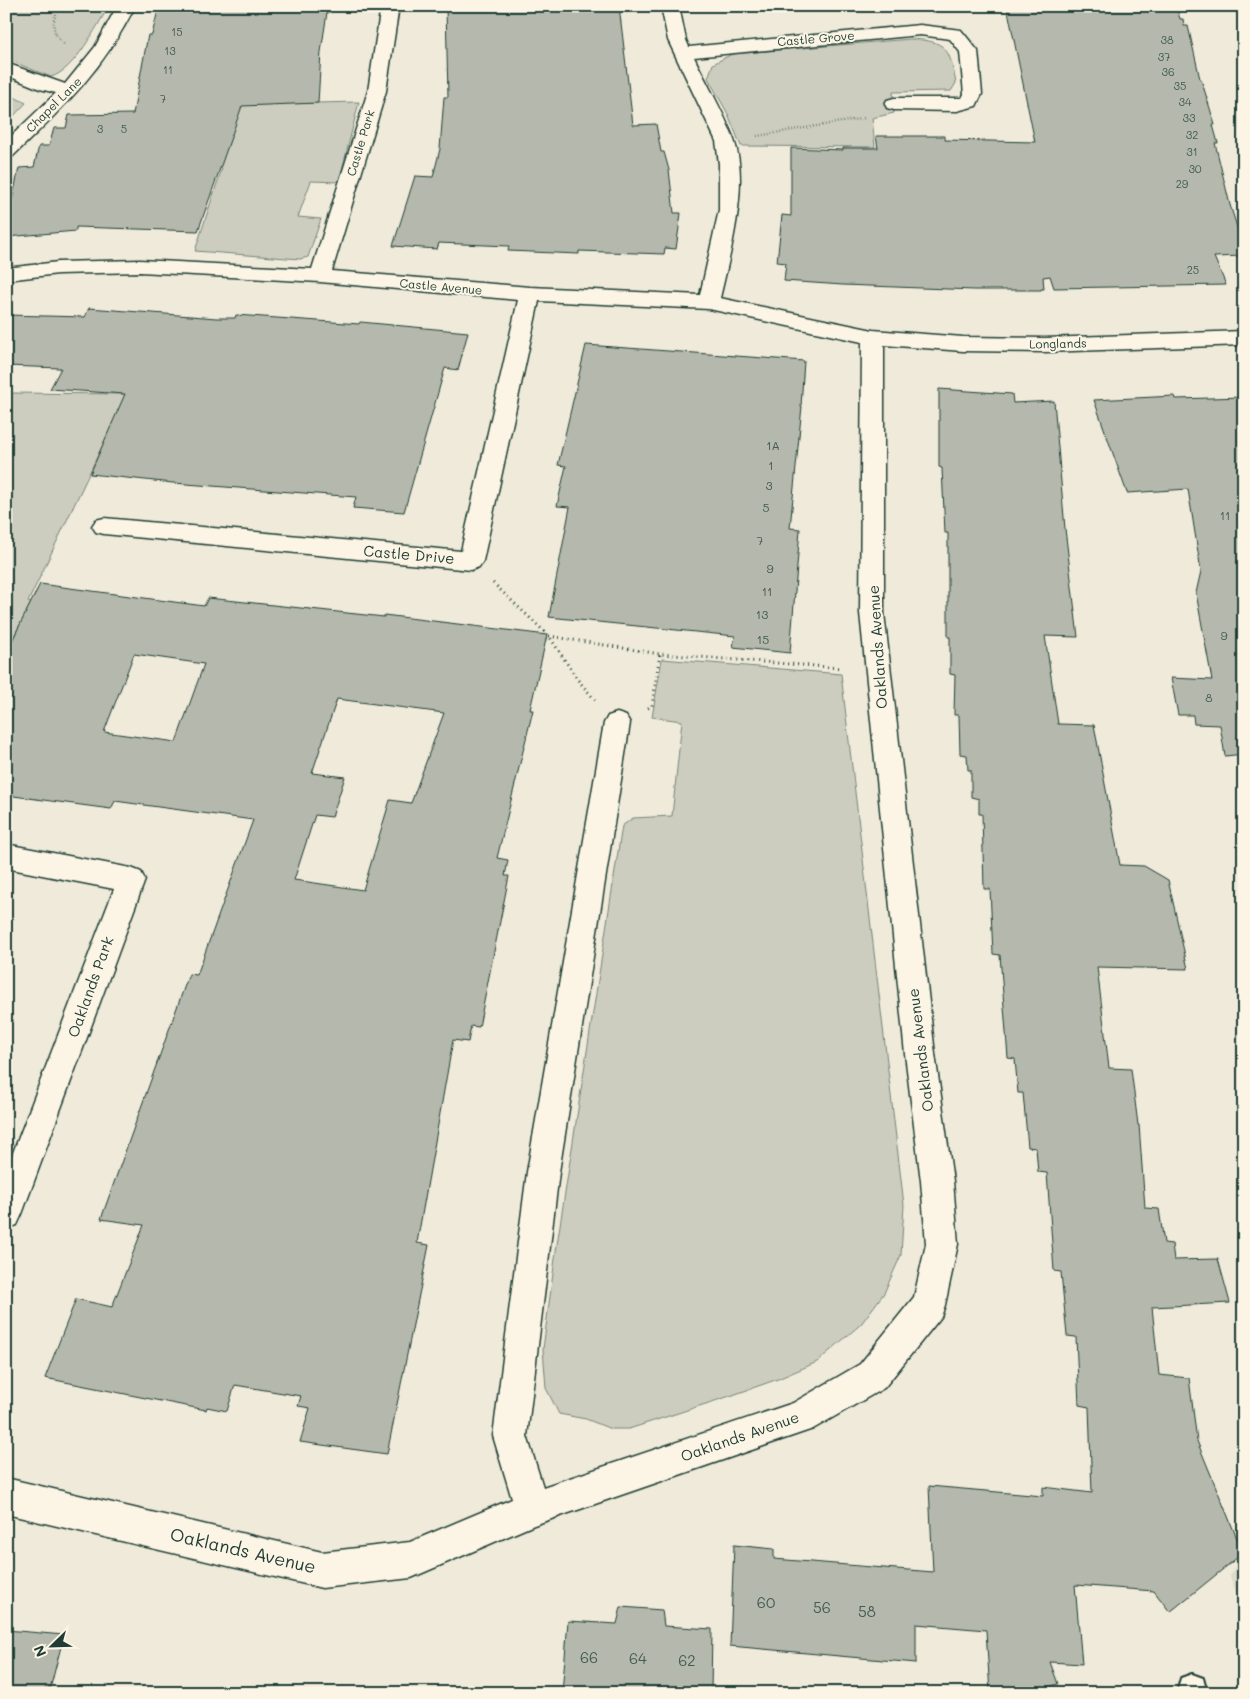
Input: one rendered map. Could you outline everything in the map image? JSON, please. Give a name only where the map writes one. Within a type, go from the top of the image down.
[{"type":"street","name":"Chapel Lane","points":[[6,152],[89,71],[112,37],[126,6]]},
{"type":"street","name":"Castle Park","points":[[320,276],[377,91],[390,6]]},
{"type":"street","points":[[670,6],[677,40],[725,141],[728,164],[729,210],[709,302]]},
{"type":"street","points":[[947,33],[957,23],[957,17]]},
{"type":"street","name":"Castle Grove","points":[[684,53],[920,30],[947,33]]},
{"type":"street","points":[[894,104],[957,105],[970,102],[973,94],[969,51],[955,34],[947,33]]},
{"type":"street","points":[[6,68],[46,85],[69,91]]},
{"type":"street","name":"Castle Avenue","points":[[6,274],[58,268],[140,266],[320,276],[530,294],[709,302],[873,337]]},
{"type":"street","name":"Castle Drive","points":[[104,526],[471,561],[530,294]]},
{"type":"street","name":"Longlands","points":[[873,337],[964,344],[1018,345],[1244,338]]},
{"type":"street","name":"Oaklands Avenue","points":[[6,1496],[322,1570],[411,1560],[532,1508],[802,1417],[872,1376],[929,1305],[942,1244],[938,1181],[920,1054],[872,613],[873,337]]},
{"type":"street","points":[[532,1508],[510,1436],[543,1172],[617,723]]},
{"type":"street","name":"Oaklands Park","points":[[6,856],[131,880],[6,1214]]},
{"type":"path","points":[[60,6],[55,13],[52,23],[54,33],[59,41],[73,50],[99,54]]},
{"type":"path","points":[[1229,6],[1244,13]]},
{"type":"path","points":[[725,141],[894,113],[894,104]]},
{"type":"path","points":[[471,561],[549,636],[578,680],[617,723],[652,706],[660,654]]},
{"type":"path","points":[[549,636],[660,654],[878,671]]},
{"type":"shaded area","points":[[6,6],[109,6],[76,57],[60,73],[51,77],[6,59]]},
{"type":"shaded area","points":[[911,39],[933,42],[945,49],[951,62],[956,83],[951,91],[893,92],[894,113],[872,118],[875,147],[741,146],[728,114],[708,78],[713,64],[732,54]]},
{"type":"shaded area","points":[[6,93],[26,103],[6,124]]},
{"type":"shaded area","points":[[359,102],[339,182],[311,181],[298,217],[321,219],[308,257],[300,259],[195,251],[222,168],[187,168],[231,105]]},
{"type":"shaded area","points":[[6,393],[127,394],[28,602],[31,603],[15,634],[6,662]]},
{"type":"shaded area","points":[[662,659],[841,674],[904,1205],[901,1255],[884,1293],[861,1324],[817,1362],[778,1379],[629,1429],[611,1429],[586,1419],[559,1414],[546,1388],[543,1349],[556,1251],[622,826],[633,818],[672,816],[682,721],[652,717]]},
{"type":"shaded area","points":[[1244,1550],[1244,1614],[1230,1576]]},
{"type":"building","points":[[165,6],[328,6],[321,52],[318,103],[242,106],[198,231],[76,227],[76,231],[6,237],[6,228],[19,168],[34,167],[39,146],[49,146],[54,128],[66,128],[69,115],[133,114],[148,35],[152,35],[158,10],[165,10]]},
{"type":"building","points":[[446,6],[619,6],[633,125],[656,124],[661,152],[664,152],[669,170],[674,213],[681,213],[676,249],[665,248],[664,254],[579,251],[579,254],[508,251],[509,246],[439,243],[437,249],[393,246],[415,176],[433,177],[440,149],[444,97],[448,97]]},
{"type":"building","points":[[1007,6],[1176,6],[1180,19],[1183,19],[1184,26],[1188,26],[1200,79],[1215,125],[1213,125],[1218,143],[1215,143],[1230,205],[1244,249],[1244,256],[1214,257],[1226,285],[1054,288],[1050,276],[1043,277],[1044,289],[1041,290],[974,290],[784,281],[786,263],[777,262],[782,215],[791,216],[791,148],[843,150],[843,148],[878,148],[876,136],[945,136],[945,140],[1035,142]]},
{"type":"building","points":[[89,308],[216,318],[235,318],[236,315],[359,324],[360,322],[468,332],[458,370],[445,368],[404,512],[353,508],[356,497],[173,483],[90,474],[125,394],[50,389],[61,368],[6,366],[6,315],[85,317]]},
{"type":"building","points":[[586,345],[804,361],[802,406],[790,528],[800,529],[790,653],[733,647],[735,636],[549,617],[570,507],[557,506],[566,466],[558,465]]},
{"type":"building","points":[[939,389],[1012,394],[1013,403],[1054,401],[1065,529],[1078,637],[1045,636],[1058,724],[1094,725],[1120,865],[1144,866],[1168,880],[1188,969],[1097,967],[1109,1068],[1131,1069],[1139,1125],[1145,1208],[1159,1209],[1164,1243],[1172,1244],[1174,1260],[1218,1259],[1230,1303],[1152,1307],[1159,1375],[1189,1378],[1197,1441],[1243,1553],[1170,1612],[1154,1591],[1075,1585],[1082,1664],[1050,1662],[1058,1684],[1028,1693],[990,1693],[986,1630],[916,1624],[916,1663],[730,1646],[734,1545],[774,1549],[774,1559],[933,1572],[929,1486],[1043,1496],[1043,1487],[1092,1493],[1089,1407],[1079,1405],[1076,1337],[1067,1336],[1061,1272],[1054,1271],[1047,1173],[1038,1172],[1036,1148],[1028,1147],[1023,1093],[1018,1093],[1015,1059],[1008,1058],[1000,955],[993,954],[990,889],[984,889],[982,814],[979,814],[979,799],[971,797],[971,770],[968,770],[967,755],[960,754],[959,715],[954,715],[955,675],[950,674],[950,637],[948,637],[948,533],[945,533],[942,468],[939,467]]},
{"type":"building","points":[[1175,396],[1176,399],[1244,397],[1244,754],[1225,756],[1220,725],[1194,724],[1193,715],[1178,715],[1171,678],[1212,680],[1196,593],[1201,571],[1188,489],[1127,493],[1094,400]]},
{"type":"building","points":[[40,584],[204,606],[208,598],[384,617],[384,615],[547,635],[530,710],[533,710],[497,858],[508,860],[505,876],[509,876],[479,1027],[471,1026],[468,1042],[453,1040],[417,1243],[429,1245],[387,1454],[300,1442],[310,1408],[298,1406],[301,1396],[235,1385],[227,1411],[207,1407],[206,1410],[45,1378],[76,1299],[112,1307],[144,1225],[101,1219],[189,974],[197,975],[253,820],[115,801],[111,809],[6,795],[6,653]],"holes":[[[134,654],[204,664],[176,742],[104,732]],[[337,699],[444,713],[411,803],[390,800],[363,890],[294,880],[315,815],[332,817],[345,777],[312,773]]]},
{"type":"building","points":[[621,1607],[662,1610],[664,1626],[712,1629],[711,1693],[562,1693],[568,1621],[617,1624]]},
{"type":"building","points":[[6,1630],[64,1635],[49,1693],[6,1693]]}]
